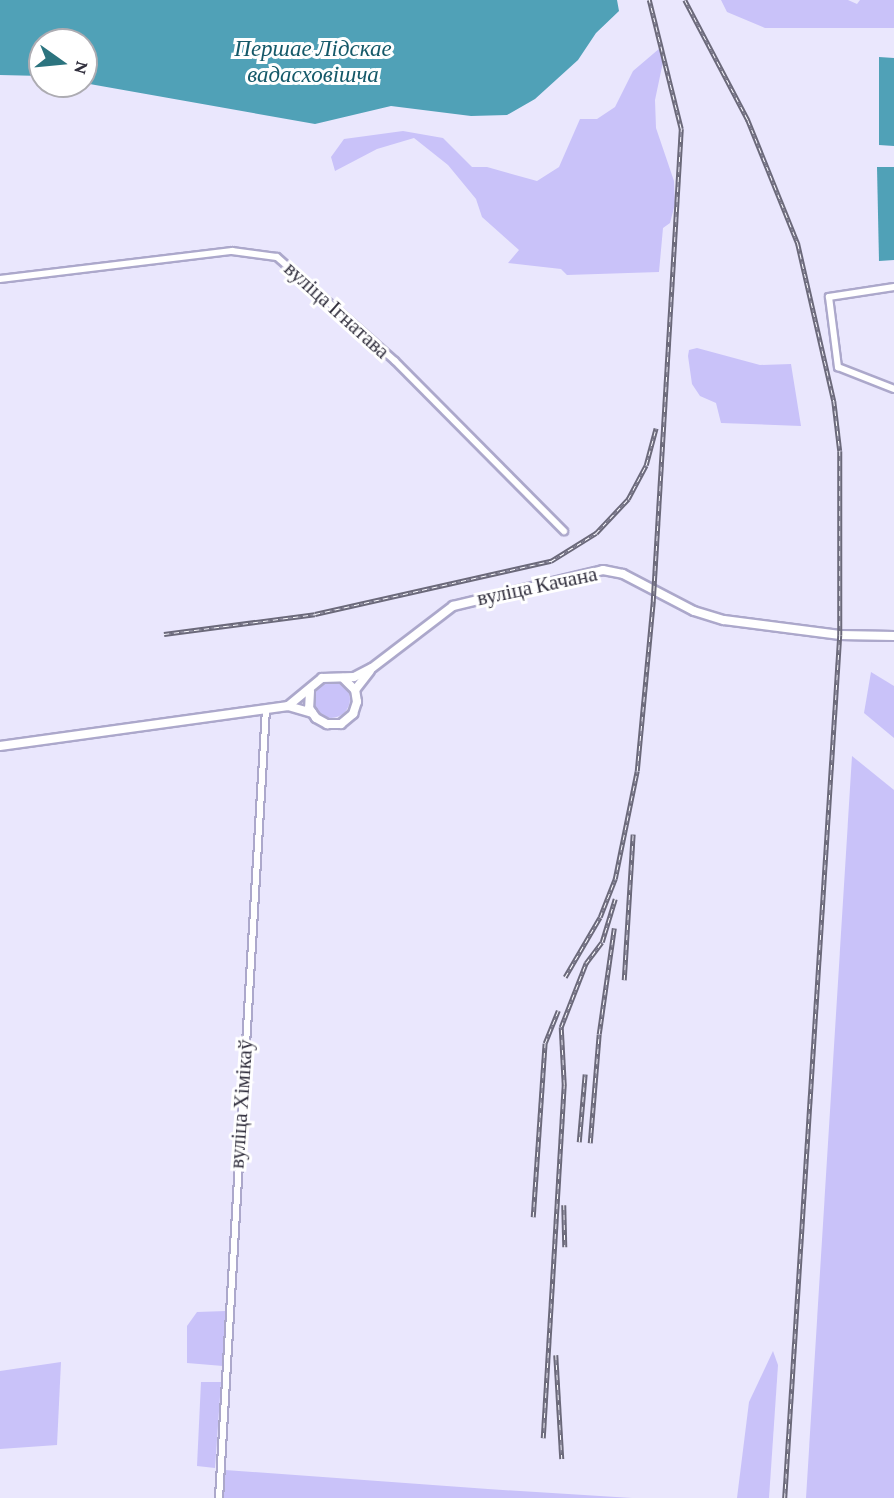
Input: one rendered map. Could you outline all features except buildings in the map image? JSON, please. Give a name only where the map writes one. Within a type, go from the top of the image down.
[{"type":"main road","name":"вуліца Качана","points":[[0,746],[288,706],[310,691],[321,678],[354,677],[372,668],[453,606],[603,570],[623,574],[708,615],[796,631],[894,636]]},
{"type":"main road","name":"вуліца Качана","points":[[288,706],[312,713],[327,724],[345,722],[356,709],[355,690],[372,668]]},
{"type":"main road","points":[[338,676],[355,690]]},
{"type":"main road","points":[[310,691],[312,713]]},
{"type":"street","name":"вуліца Ігнатава","points":[[0,279],[232,251],[276,257],[395,361],[564,531]]},
{"type":"street","points":[[894,287],[829,297],[838,367],[894,389]]},
{"type":"street","name":"вуліца Хімікаў","points":[[219,1498],[265,710]]},
{"type":"shaded area","points":[[721,0],[848,0],[857,4],[860,0],[894,0],[894,28],[765,28],[727,12]]},
{"type":"shaded area","points":[[660,48],[663,62],[655,100],[656,128],[674,181],[675,204],[670,223],[663,228],[659,272],[567,275],[561,269],[508,263],[519,250],[482,217],[476,199],[448,165],[414,138],[377,149],[335,171],[331,157],[344,139],[403,131],[443,138],[472,167],[487,167],[537,181],[559,167],[580,119],[597,119],[615,107],[633,71]]},
{"type":"shaded area","points":[[697,348],[760,365],[791,364],[801,426],[721,423],[716,403],[700,396],[692,384],[688,356],[689,350]]},
{"type":"shaded area","points":[[871,672],[894,686],[894,738],[864,713]]},
{"type":"shaded area","points":[[331,680],[344,686],[350,699],[344,712],[331,718],[318,712],[312,699],[318,686]]},
{"type":"shaded area","points":[[852,756],[894,790],[894,1498],[806,1498]]},
{"type":"shaded area","points":[[226,1311],[223,1366],[187,1363],[187,1326],[197,1312]]},
{"type":"shaded area","points":[[773,1351],[778,1365],[769,1498],[737,1498],[749,1402]]},
{"type":"shaded area","points":[[61,1362],[57,1445],[0,1449],[0,1371]]},
{"type":"shaded area","points":[[201,1382],[221,1382],[215,1468],[197,1466]]},
{"type":"shaded area","points":[[225,1470],[488,1489],[632,1498],[223,1498]]},
{"type":"water","name":"Першае Лідскае вадасховішча","points":[[0,0],[617,0],[619,11],[596,33],[578,60],[535,99],[507,115],[471,116],[391,106],[315,124],[98,85],[98,28],[28,28],[28,76],[0,75]]},
{"type":"water","points":[[879,57],[894,58],[894,146],[879,145]]},
{"type":"water","points":[[877,167],[894,167],[894,260],[879,261]]},
{"type":"railway","points":[[565,977],[600,917],[615,879],[637,771],[653,601],[681,129],[649,0]]},
{"type":"railway","points":[[685,0],[748,120],[798,244],[834,401],[840,451],[840,635],[785,1498]]},
{"type":"railway","points":[[164,634],[315,614],[551,561],[596,533],[628,499],[646,465],[656,428]]},
{"type":"railway","points":[[624,980],[633,834]]},
{"type":"railway","points":[[543,1438],[564,1085],[561,1027],[586,963],[602,942],[615,899]]},
{"type":"railway","points":[[590,1143],[599,1034],[614,928]]},
{"type":"railway","points":[[533,1217],[545,1043],[558,1010]]},
{"type":"railway","points":[[579,1142],[585,1074]]},
{"type":"railway","points":[[564,1205],[565,1247]]},
{"type":"railway","points":[[556,1355],[562,1459]]}]
